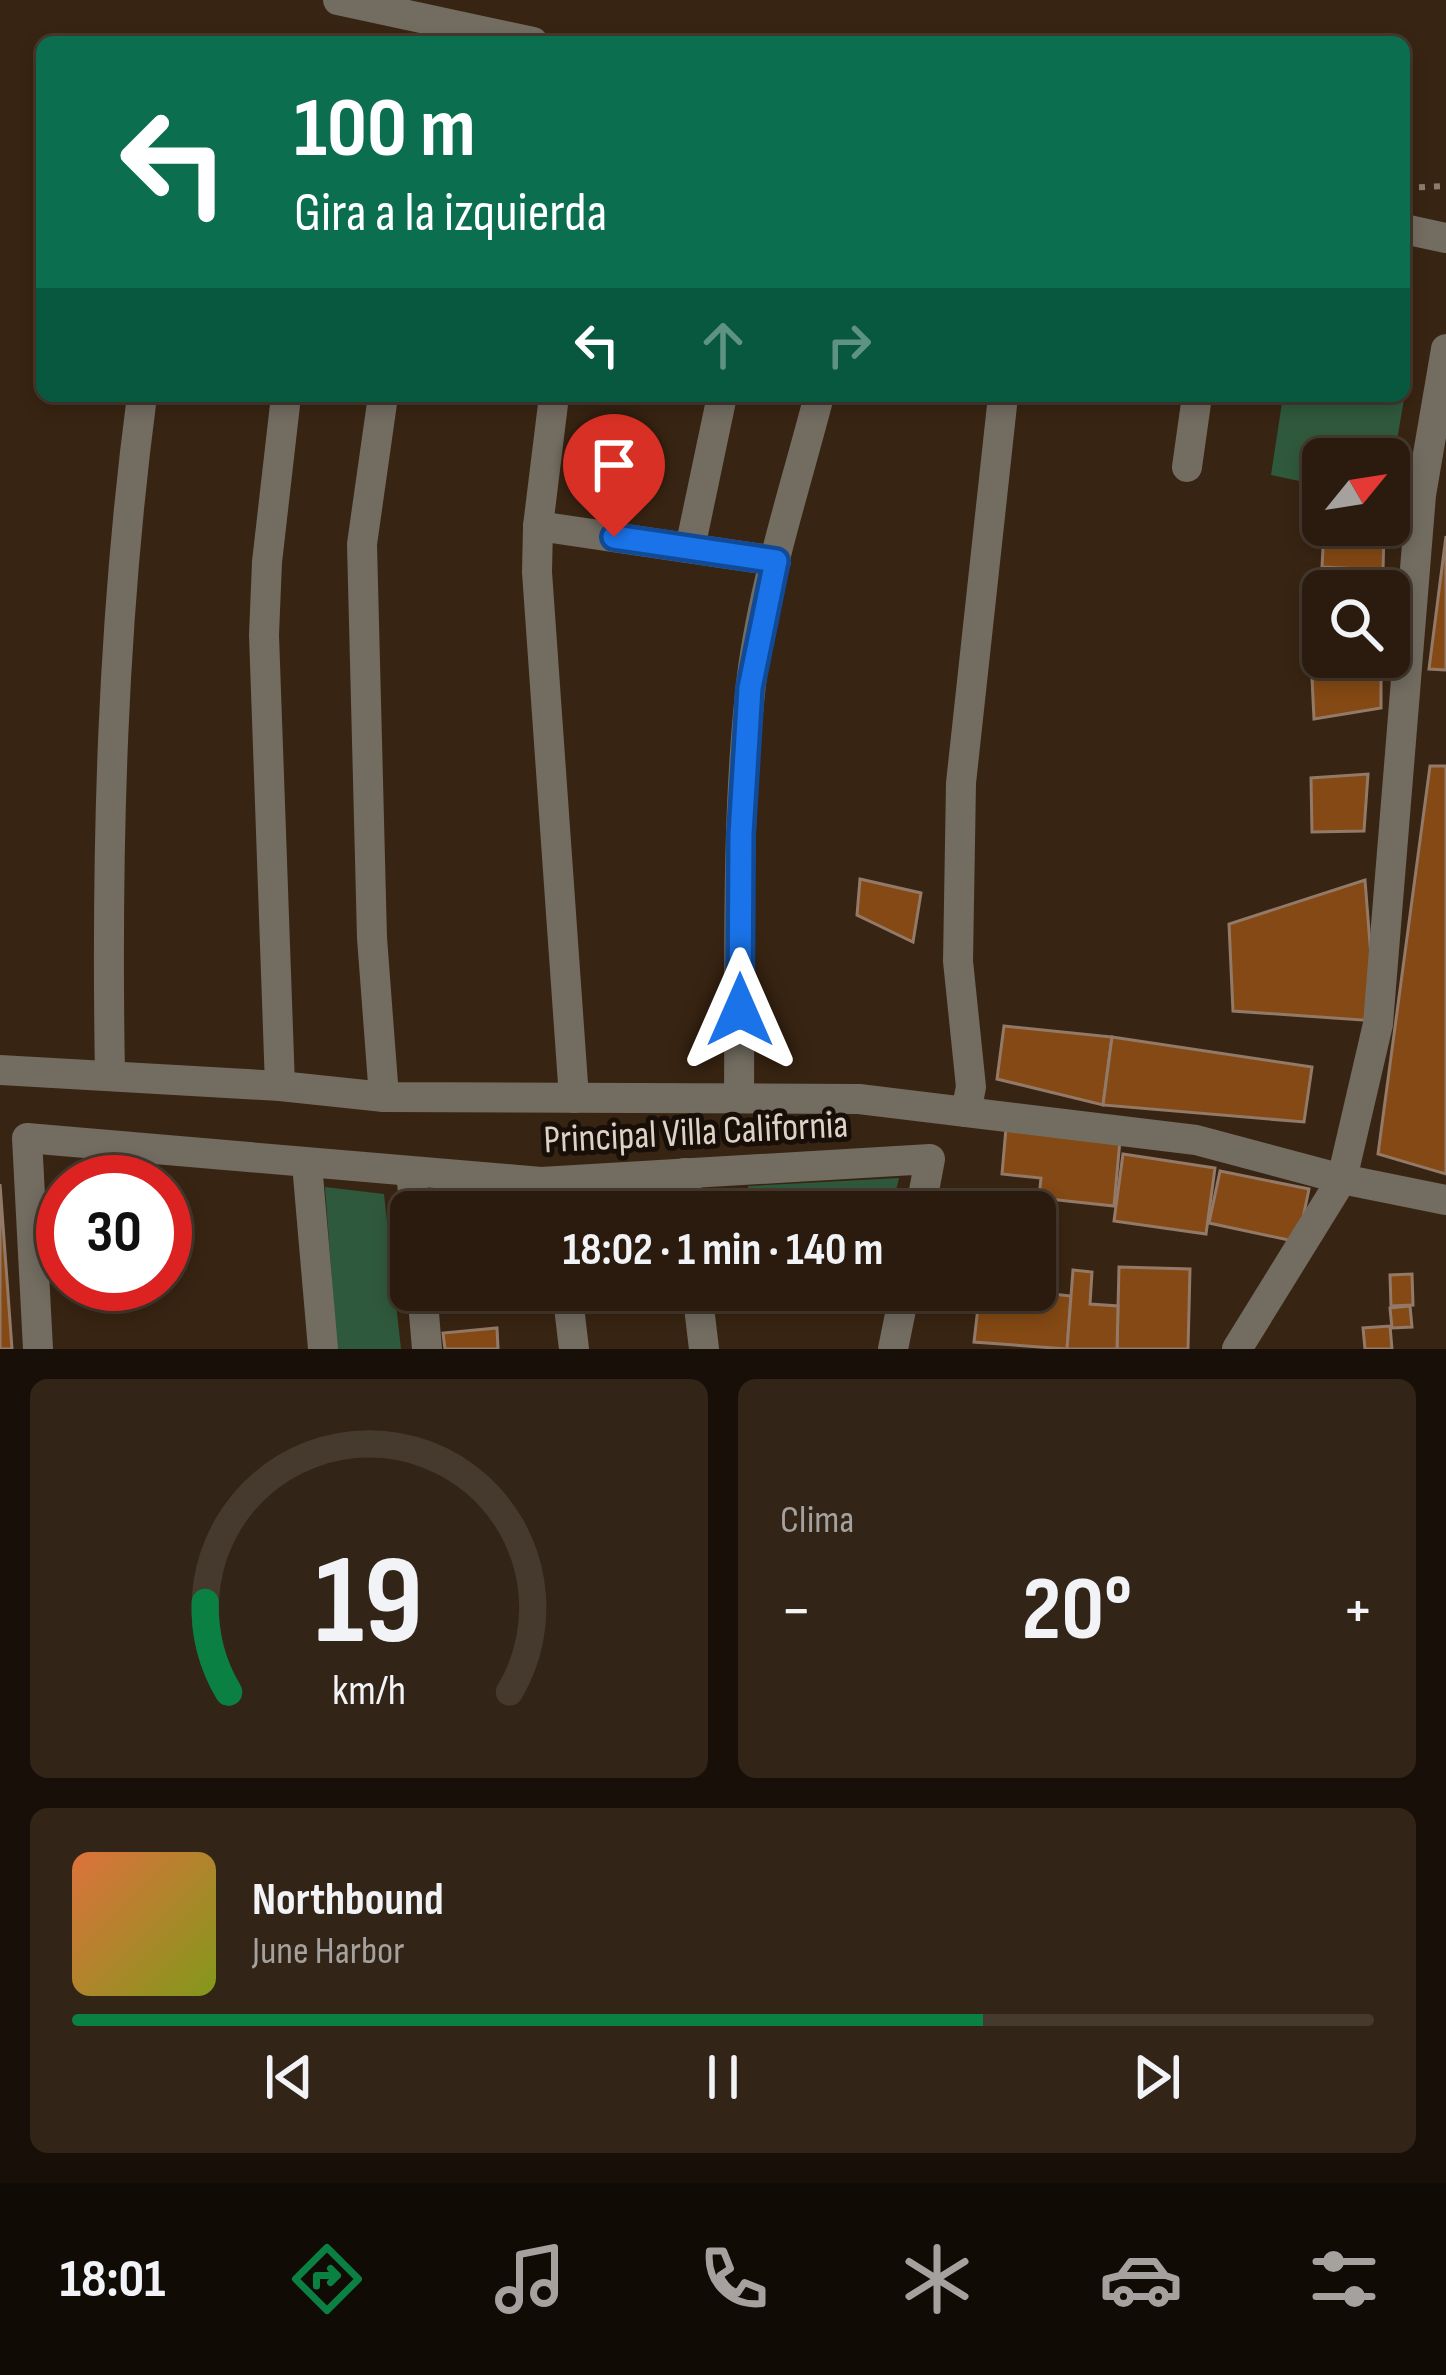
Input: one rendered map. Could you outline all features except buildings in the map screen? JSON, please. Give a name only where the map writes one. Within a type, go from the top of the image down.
[{"type":"street","points":[[338,0],[505,36]]},
{"type":"street","points":[[1410,230],[1446,238]]},
{"type":"street","points":[[1237,1349],[1342,1179],[1378,1024],[1421,495],[1446,349]]},
{"type":"street","points":[[110,1076],[106,888],[115,692],[141,402]]},
{"type":"street","points":[[280,1086],[264,634],[285,402]]},
{"type":"street","points":[[382,402],[362,544],[372,938],[384,1097]]},
{"type":"street","points":[[553,402],[536,572],[574,1098]]},
{"type":"street","points":[[690,548],[721,402]]},
{"type":"street","points":[[739,1098],[741,834],[749,709],[776,561],[817,402]]},
{"type":"street","points":[[966,1112],[971,1087],[958,961],[961,783],[1002,402]]},
{"type":"street","points":[[1187,467],[1196,402]]},
{"type":"street","points":[[538,526],[776,561]]},
{"type":"street","points":[[0,1070],[280,1086],[384,1097],[859,1099],[1196,1140],[1342,1179],[1446,1200]]},
{"type":"street","name":"Principal Villa California","points":[[38,1349],[27,1138],[412,1173],[520,1191]]},
{"type":"street","name":"Principal Villa California","points":[[588,1191],[685,1173],[930,1159],[924,1191]]},
{"type":"street","points":[[308,1164],[323,1349]]},
{"type":"street","points":[[412,1173],[413,1191]]},
{"type":"street","points":[[685,1173],[687,1191]]},
{"type":"street","points":[[424,1311],[427,1349]]},
{"type":"street","points":[[569,1311],[574,1349]]},
{"type":"street","points":[[700,1311],[704,1349]]},
{"type":"street","points":[[893,1349],[900,1311]]},
{"type":"path","points":[[1410,188],[1446,185]]},
{"type":"green space","points":[[1282,402],[1404,402],[1397,438],[1302,438],[1302,482],[1271,475]]},
{"type":"green space","points":[[899,1178],[896,1191],[748,1191],[748,1186]]},
{"type":"green space","points":[[325,1187],[384,1194],[390,1311],[397,1311],[401,1349],[337,1349]]},
{"type":"route","points":[[614,537],[776,561],[750,688],[741,834],[740,1010]]}]
